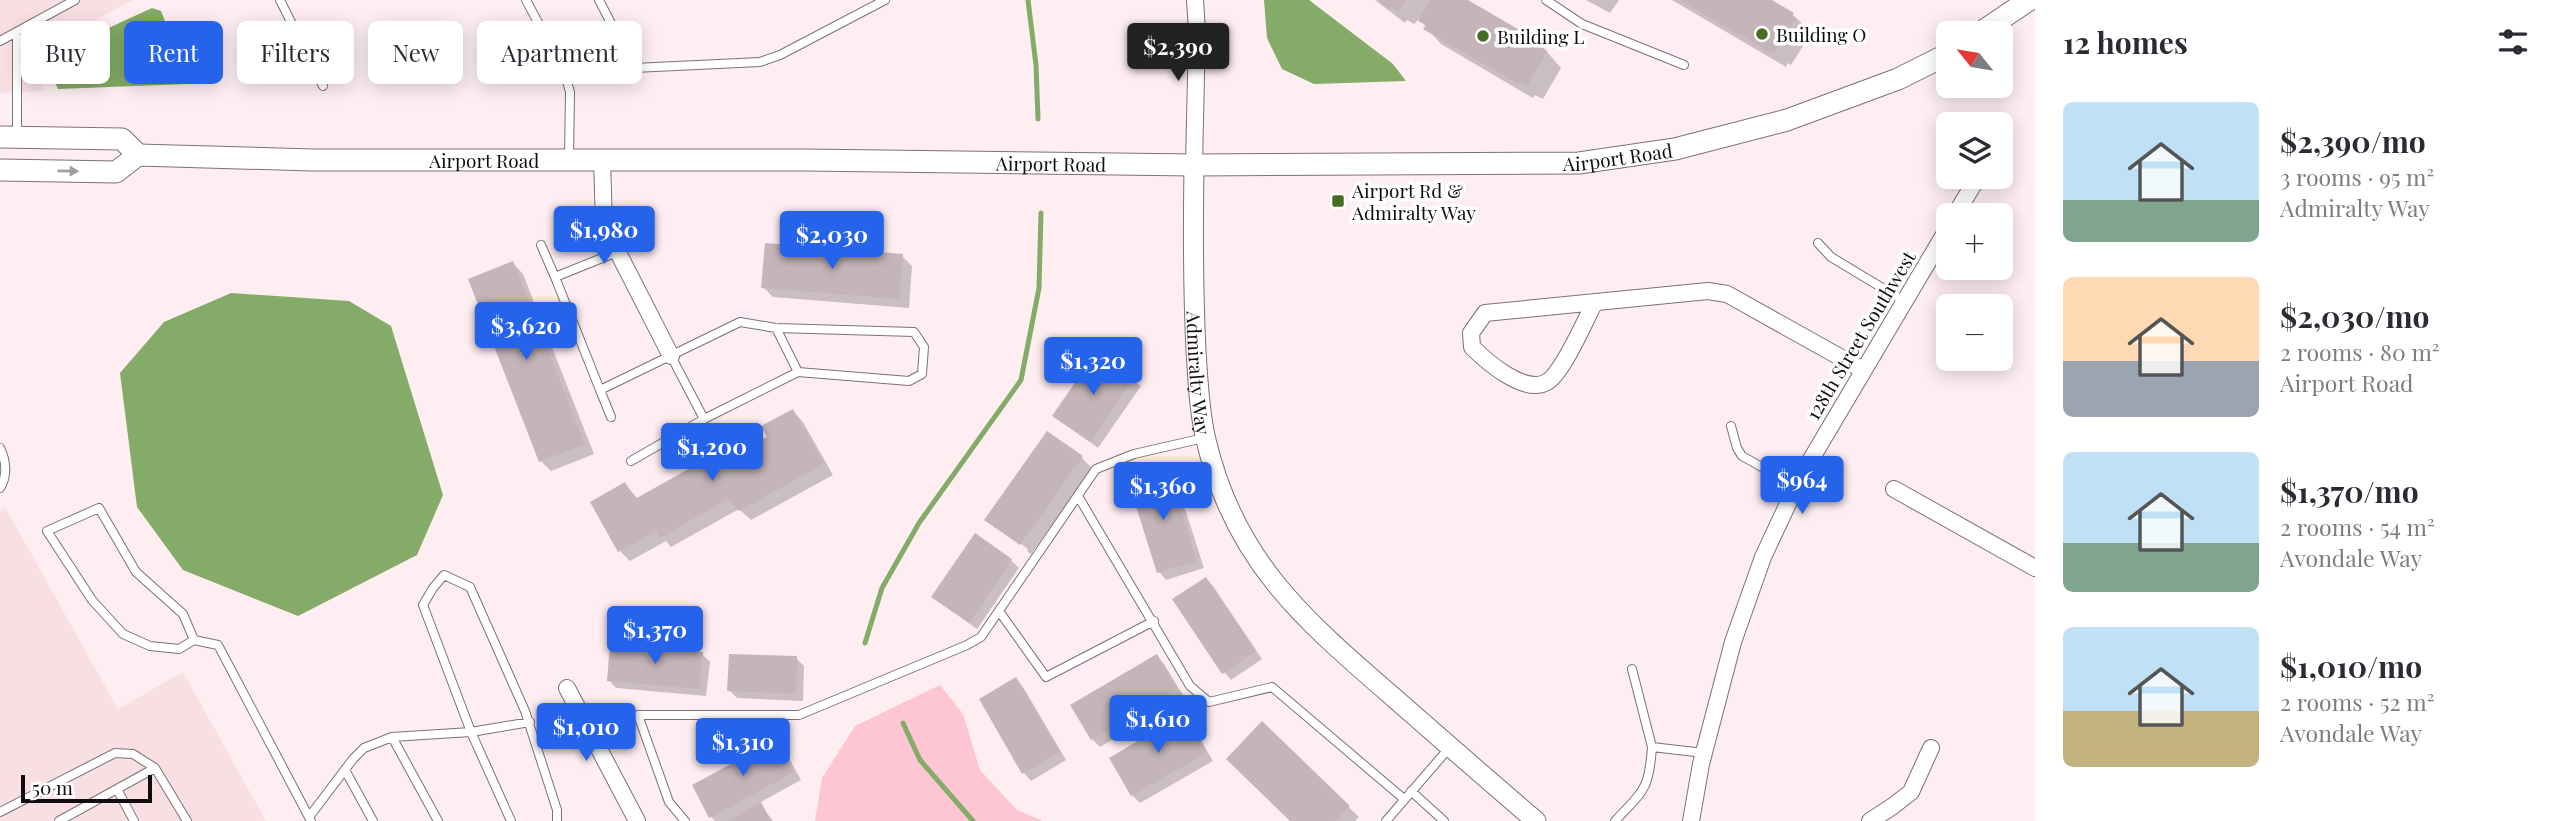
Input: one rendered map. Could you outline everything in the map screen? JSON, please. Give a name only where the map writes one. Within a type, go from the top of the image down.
[{"type":"main road","points":[[1998,21],[2029,0]]},
{"type":"main road","name":"Airport Road","points":[[8,137],[122,139],[138,155],[313,160],[602,159],[1194,165],[1579,163],[1675,149],[1787,120],[1839,103],[1936,60]]},
{"type":"main road","points":[[0,170],[116,172],[138,155]]},
{"type":"street","name":"Admiralty Way","points":[[1195,0],[1197,31],[1192,287],[1198,384],[1205,438],[1233,521],[1260,565],[1317,631],[1536,821]]},
{"type":"street","points":[[602,159],[604,225],[671,356]]},
{"type":"street","name":"128th Street Southwest","points":[[1691,821],[1704,752],[1733,642],[1763,557],[1796,486],[1936,248]]},
{"type":"street","points":[[1595,302],[1558,373],[1546,383],[1526,384],[1491,366],[1472,348],[1471,333],[1485,313],[1595,302],[1708,291],[1727,295],[1863,370]]},
{"type":"street","points":[[1894,489],[2035,568]]},
{"type":"street","points":[[567,688],[637,821]]},
{"type":"street","points":[[1870,821],[1894,807],[1911,792],[1931,748]]},
{"type":"lane","points":[[0,41],[75,0]]},
{"type":"lane","points":[[281,0],[323,86]]},
{"type":"lane","points":[[526,0],[564,71],[570,92],[569,159]]},
{"type":"lane","points":[[599,0],[634,68],[760,62],[780,55],[885,0]]},
{"type":"lane","points":[[1546,0],[1583,24],[1684,65]]},
{"type":"lane","points":[[8,137],[17,33]]},
{"type":"lane","points":[[1818,243],[1831,257],[1904,301]]},
{"type":"lane","points":[[541,245],[611,416]]},
{"type":"lane","points":[[555,277],[617,252]]},
{"type":"lane","points":[[600,390],[740,322],[776,328],[914,332],[924,346],[922,374],[909,381],[798,372],[704,419],[631,461]]},
{"type":"lane","points":[[776,328],[798,372]]},
{"type":"lane","points":[[671,356],[704,419]]},
{"type":"lane","points":[[1731,426],[1742,456],[1796,486]]},
{"type":"lane","points":[[685,821],[669,802],[638,715],[799,715],[967,645],[981,637],[1097,469],[1134,454],[1205,438]]},
{"type":"lane","points":[[0,448],[5,458],[3,484],[0,488]]},
{"type":"lane","points":[[1078,496],[1190,686],[1209,702],[1272,687],[1404,799]]},
{"type":"lane","points":[[194,640],[183,614],[136,572],[99,508],[47,531],[92,600],[123,634],[150,646],[179,649],[194,640],[218,645],[310,819],[364,748],[392,737],[471,732],[530,722]]},
{"type":"lane","points":[[511,821],[471,732],[423,605],[433,587],[444,575],[470,587],[530,722],[557,810],[557,821]]},
{"type":"lane","points":[[999,611],[1046,677],[1153,621]]},
{"type":"lane","points":[[1615,821],[1642,792],[1650,777],[1652,747],[1632,668]]},
{"type":"lane","points":[[392,737],[438,821]]},
{"type":"lane","points":[[1386,821],[1450,747]]},
{"type":"lane","points":[[1652,747],[1704,752]]},
{"type":"lane","points":[[0,812],[115,753],[133,754],[155,768],[187,821]]},
{"type":"lane","points":[[59,821],[155,768]]},
{"type":"lane","points":[[345,770],[373,821]]},
{"type":"lane","points":[[117,789],[134,821]]},
{"type":"lane","points":[[1411,792],[1444,821]]},
{"type":"shaded area","points":[[0,0],[133,0],[93,21],[21,21],[21,84],[43,84],[43,91],[0,93]]},
{"type":"shaded area","points":[[1264,0],[1309,0],[1393,64],[1406,81],[1314,84],[1282,69],[1267,38]]},
{"type":"shaded area","points":[[152,8],[161,11],[165,21],[124,21],[124,84],[187,84],[58,89],[56,84],[110,84],[110,27]]},
{"type":"shaded area","points":[[231,293],[349,301],[391,326],[443,495],[417,555],[298,616],[183,570],[137,507],[120,373],[164,322]]},
{"type":"shaded area","points":[[5,507],[118,709],[183,672],[266,821],[0,821],[0,510]]},
{"type":"shaded area","points":[[940,685],[963,714],[980,770],[1017,810],[1043,821],[815,821],[822,778],[855,726]]},
{"type":"building","points":[[1378,0],[1406,0],[1398,11],[1391,6],[1389,9]]},
{"type":"building","name":"Building L","points":[[1430,0],[1468,0],[1542,43],[1540,47],[1547,51],[1528,85],[1519,81],[1518,84],[1423,29],[1426,25],[1418,21]]},
{"type":"building","name":"Building O","points":[[1680,0],[1772,0],[1794,13],[1792,16],[1796,18],[1776,52],[1773,49],[1771,53]]},
{"type":"building","points":[[765,243],[903,254],[899,299],[761,288]]},
{"type":"building","points":[[513,261],[585,444],[539,462],[468,279]]},
{"type":"building","points":[[1096,352],[1134,377],[1090,442],[1052,416]]},
{"type":"building","points":[[793,409],[824,464],[739,511],[728,499],[660,538],[656,531],[618,552],[590,502],[625,482],[635,499],[715,454],[705,435],[720,427],[735,453],[767,437],[761,426]]},
{"type":"building","points":[[1047,431],[1083,456],[1020,545],[984,520]]},
{"type":"building","points":[[1169,471],[1197,561],[1157,573],[1129,484]]},
{"type":"building","points":[[975,533],[1012,559],[969,623],[931,597]]},
{"type":"building","points":[[1206,577],[1256,651],[1222,674],[1172,599]]},
{"type":"building","points":[[610,644],[703,652],[699,689],[607,681]]},
{"type":"building","points":[[729,654],[797,656],[796,694],[727,691]]},
{"type":"building","points":[[1157,654],[1177,688],[1091,740],[1070,705]]},
{"type":"building","points":[[1016,677],[1060,752],[1022,774],[979,699]]},
{"type":"building","points":[[1184,714],[1207,753],[1131,796],[1109,758]]},
{"type":"building","points":[[1262,721],[1350,806],[1335,821],[1290,821],[1226,759]]},
{"type":"building","points":[[777,739],[794,772],[709,818],[692,785]]},
{"type":"building","points":[[761,802],[771,821],[728,821]]},
{"type":"waterway","points":[[1028,0],[1036,65],[1038,119]]},
{"type":"waterway","points":[[865,643],[882,588],[919,523],[1021,380],[1039,288],[1041,213]]},
{"type":"waterway","points":[[903,723],[920,760],[973,821]]},
{"type":"place","name":"Building O","points":[[1762,34]]},
{"type":"place","name":"Building L","points":[[1483,36]]},
{"type":"place","name":"Airport Rd & Admiralty Way","points":[[1338,201]]}]
